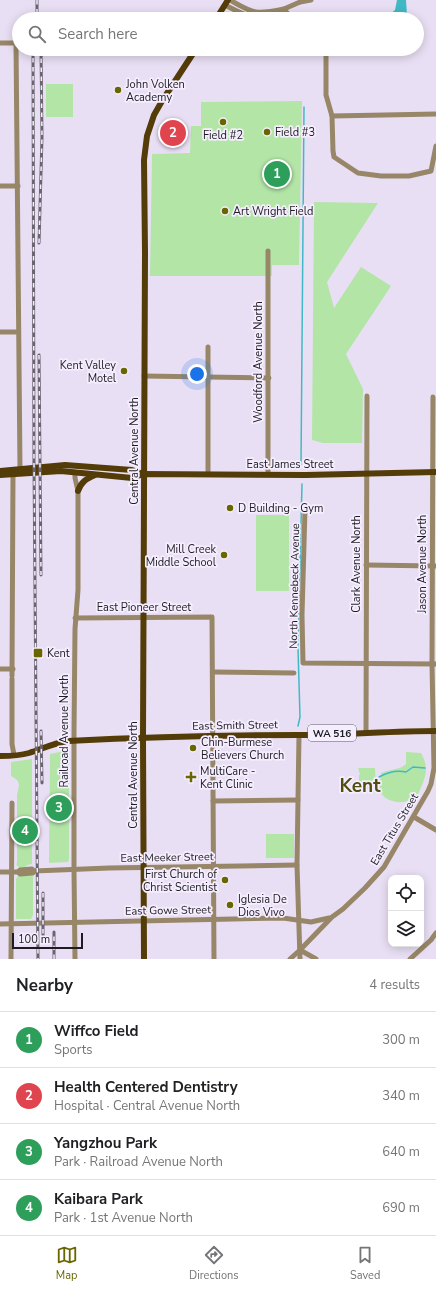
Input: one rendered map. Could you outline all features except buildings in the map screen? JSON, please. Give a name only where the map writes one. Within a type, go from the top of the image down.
[{"type":"main road","points":[[221,12],[228,2]]},
{"type":"main road","name":"Central Avenue North","points":[[144,959],[144,160],[145,143],[154,115],[162,100],[191,56]]},
{"type":"main road","name":"East James Street","points":[[0,470],[76,465],[132,470],[143,474],[366,474],[434,472]]},
{"type":"main road","name":"East James Street","points":[[0,475],[51,471],[132,478],[143,474]]},
{"type":"main road","points":[[78,491],[79,486],[84,480],[96,475]]},
{"type":"main road","name":"East Smith Street","points":[[0,756],[28,753],[52,744],[74,741],[213,735],[299,735],[414,730],[434,731]]},
{"type":"street","points":[[282,12],[284,9],[300,1],[311,0]]},
{"type":"street","points":[[228,2],[242,12]]},
{"type":"street","points":[[0,43],[12,43]]},
{"type":"street","points":[[16,56],[20,469]]},
{"type":"street","points":[[326,56],[326,96],[332,116],[334,157],[358,173],[381,176],[409,176],[431,171],[436,146]]},
{"type":"street","points":[[332,116],[436,114]]},
{"type":"street","points":[[0,186],[18,186]]},
{"type":"street","name":"Woodford Avenue North","points":[[268,251],[268,474]]},
{"type":"street","points":[[0,332],[18,332]]},
{"type":"street","points":[[208,346],[208,474]]},
{"type":"street","points":[[144,376],[269,378]]},
{"type":"street","name":"Clark Avenue North","points":[[366,732],[367,396]]},
{"type":"street","name":"Jason Avenue North","points":[[433,396],[434,731]]},
{"type":"street","name":"Railroad Avenue North","points":[[75,473],[78,491],[78,590],[75,618],[74,741],[75,959]]},
{"type":"street","points":[[13,474],[12,744],[14,755]]},
{"type":"street","name":"North Kennebeck Avenue","points":[[305,509],[302,615],[303,662],[366,663]]},
{"type":"street","points":[[366,566],[434,566]]},
{"type":"street","name":"East Pioneer Street","points":[[75,618],[212,617],[212,672]]},
{"type":"street","points":[[366,663],[434,664]]},
{"type":"street","points":[[0,669],[13,669]]},
{"type":"street","points":[[214,959],[212,672],[294,673]]},
{"type":"street","name":"East Titus Street","points":[[290,959],[332,917],[352,901],[384,867],[414,817],[431,784],[435,752],[434,731]]},
{"type":"street","points":[[299,735],[297,865],[300,959]]},
{"type":"street","points":[[213,800],[298,800]]},
{"type":"street","points":[[11,959],[11,924],[15,872],[12,804]]},
{"type":"street","points":[[414,817],[436,830]]},
{"type":"street","name":"East Meeker Street","points":[[0,872],[15,872],[20,874],[33,873],[35,871],[144,867],[297,865]]},
{"type":"street","name":"East Titus Street","points":[[298,920],[311,922],[321,921],[332,917]]},
{"type":"street","name":"East Gowe Street","points":[[0,924],[283,918],[298,920]]},
{"type":"street","points":[[410,959],[431,940],[436,933]]},
{"type":"street","points":[[300,950],[316,959]]},
{"type":"street","points":[[410,959],[417,959]]},
{"type":"green space","points":[[46,84],[73,84],[73,117],[46,117]]},
{"type":"green space","points":[[302,101],[299,265],[272,265],[272,276],[150,276],[152,154],[190,153],[191,126],[201,126],[201,102]]},
{"type":"green space","points":[[314,202],[378,203],[327,282],[334,308],[361,267],[391,286],[346,354],[363,389],[362,443],[323,443],[312,440]]},
{"type":"green space","points":[[256,515],[289,515],[289,591],[256,591]]},
{"type":"green space","points":[[65,751],[66,755],[69,755],[69,860],[68,862],[49,863],[50,754]]},
{"type":"green space","points":[[406,752],[421,753],[426,765],[424,780],[417,797],[405,802],[388,800],[385,798],[380,789],[381,773],[404,766],[406,764]]},
{"type":"green space","points":[[32,759],[32,864],[20,869],[16,864],[17,795],[19,784],[17,780],[11,776],[11,762]]},
{"type":"green space","points":[[358,768],[375,768],[375,793],[359,787],[360,775]]},
{"type":"green space","points":[[266,834],[294,834],[294,858],[266,858]]},
{"type":"green space","points":[[18,876],[33,876],[33,915],[31,919],[16,919],[16,879]]},
{"type":"water","points":[[397,0],[406,0],[407,12],[393,12],[395,10]]},
{"type":"waterway","points":[[301,465],[304,107]]},
{"type":"waterway","points":[[298,726],[300,717],[298,648],[302,484]]},
{"type":"waterway","points":[[379,777],[392,772],[406,772],[413,767],[425,768]]},
{"type":"railway","points":[[37,0],[37,12]]},
{"type":"railway","points":[[33,56],[34,463],[38,959]]},
{"type":"railway","points":[[39,243],[42,137],[41,56]]},
{"type":"railway","points":[[39,355],[41,575]]},
{"type":"railway","points":[[41,731],[42,783]]},
{"type":"railway","points":[[43,893],[43,939]]},
{"type":"railway","points":[[54,932],[54,959]]},
{"type":"place","name":"John Volken Academy","points":[[118,90]]},
{"type":"place","name":"Field #2","points":[[223,122]]},
{"type":"place","name":"Field #3","points":[[267,132]]},
{"type":"place","name":"Health Centered Dentistry","points":[[173,133]]},
{"type":"place","name":"Wiffco Field","points":[[277,174]]},
{"type":"place","name":"Art Wright Field","points":[[225,211]]},
{"type":"place","name":"Kent Valley Motel","points":[[124,371]]},
{"type":"place","name":"D Building - Gym","points":[[230,508]]},
{"type":"place","name":"Mill Creek Middle School","points":[[224,555]]},
{"type":"place","name":"Kent","points":[[38,653]]},
{"type":"place","name":"Chin-Burmese Believers Church","points":[[193,748]]},
{"type":"place","name":"MultiCare - Kent Clinic","points":[[191,777]]},
{"type":"place","name":"Yangzhou Park","points":[[59,808]]},
{"type":"place","name":"Kaibara Park","points":[[25,831]]},
{"type":"place","name":"First Church of Christ Scientist","points":[[225,880]]},
{"type":"place","name":"Iglesia De Dios Vivo","points":[[230,905]]},
{"type":"district","name":"Kent","points":[[360,785]]}]
